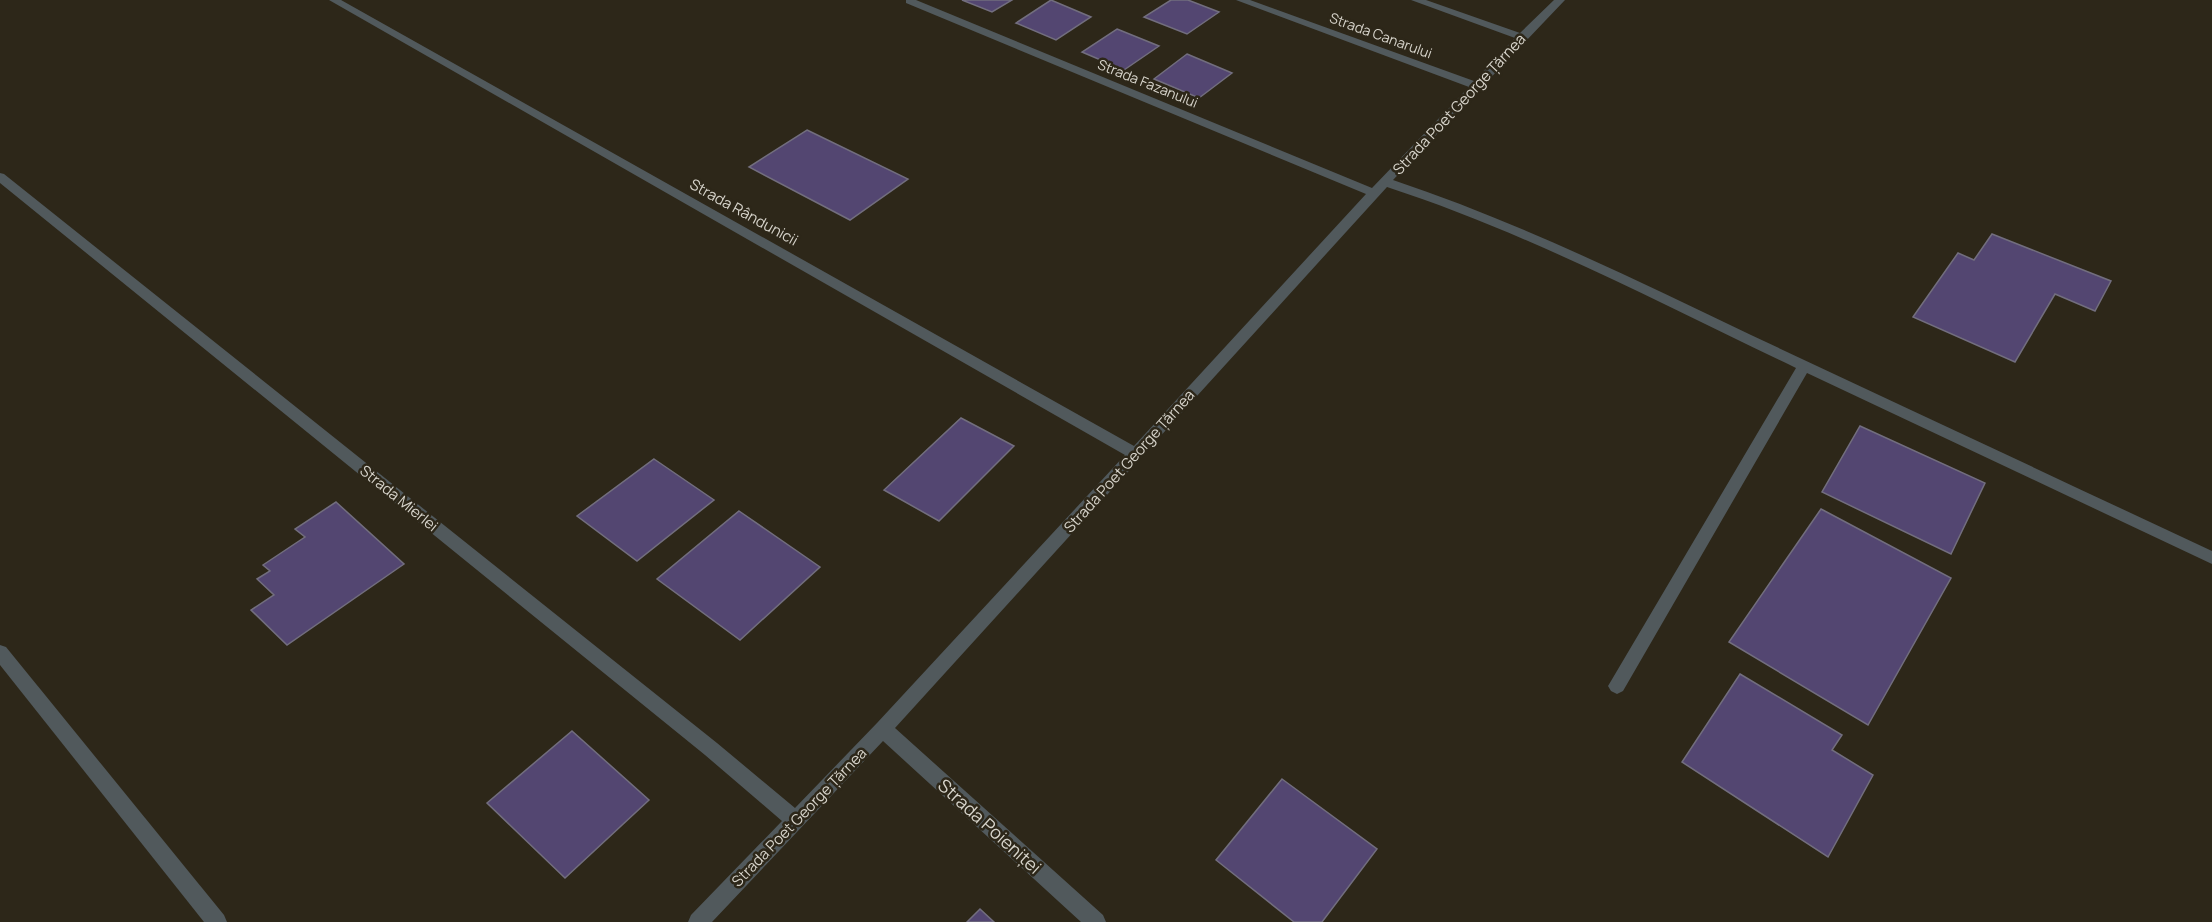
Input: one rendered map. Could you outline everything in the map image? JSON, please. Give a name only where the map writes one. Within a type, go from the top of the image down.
[{"type":"street","name":"Strada Rândunicii","points":[[334,0],[1136,454]]},
{"type":"street","name":"Strada Canarului","points":[[1241,0],[1477,86]]},
{"type":"street","points":[[1416,0],[1522,37]]},
{"type":"street","name":"Strada Poet George Țărnea","points":[[698,922],[883,729],[1379,188],[1560,0]]},
{"type":"street","name":"Strada Fazanului","points":[[910,1],[1379,188],[1446,202],[1566,253],[2212,558]]},
{"type":"street","name":"Strada Mierlei","points":[[0,177],[711,749],[796,821]]},
{"type":"street","points":[[1617,686],[1805,365]]},
{"type":"street","points":[[0,652],[217,922]]},
{"type":"street","name":"Strada Poieniței","points":[[883,729],[1096,922]]},
{"type":"building","points":[[962,0],[1012,0],[992,12]]},
{"type":"building","points":[[1051,0],[1091,17],[1056,40],[1016,23]]},
{"type":"building","points":[[1171,0],[1188,0],[1219,12],[1187,34],[1144,17]]},
{"type":"building","points":[[1117,29],[1159,46],[1124,70],[1082,52]]},
{"type":"building","points":[[1187,54],[1232,73],[1199,98],[1154,79]]},
{"type":"building","points":[[807,130],[908,179],[850,220],[749,167]]},
{"type":"building","points":[[1992,234],[2111,281],[2095,311],[2055,294],[2015,362],[1913,317],[1958,253],[1974,260]]},
{"type":"building","points":[[961,418],[1014,446],[939,521],[884,490]]},
{"type":"building","points":[[1860,426],[1985,483],[1951,554],[1822,492]]},
{"type":"building","points":[[654,459],[714,500],[637,561],[577,516]]},
{"type":"building","points":[[336,502],[404,564],[287,645],[251,610],[274,595],[257,579],[270,571],[263,565],[305,537],[295,529]]},
{"type":"building","points":[[1821,509],[1951,578],[1868,725],[1729,642]]},
{"type":"building","points":[[739,511],[820,567],[740,640],[657,579]]},
{"type":"building","points":[[1740,674],[1842,735],[1832,750],[1873,775],[1828,857],[1682,762]]},
{"type":"building","points":[[572,731],[649,800],[565,878],[487,803]]},
{"type":"building","points":[[1282,779],[1377,849],[1322,922],[1294,922],[1216,860]]},
{"type":"building","points":[[980,909],[994,922],[967,922]]}]
